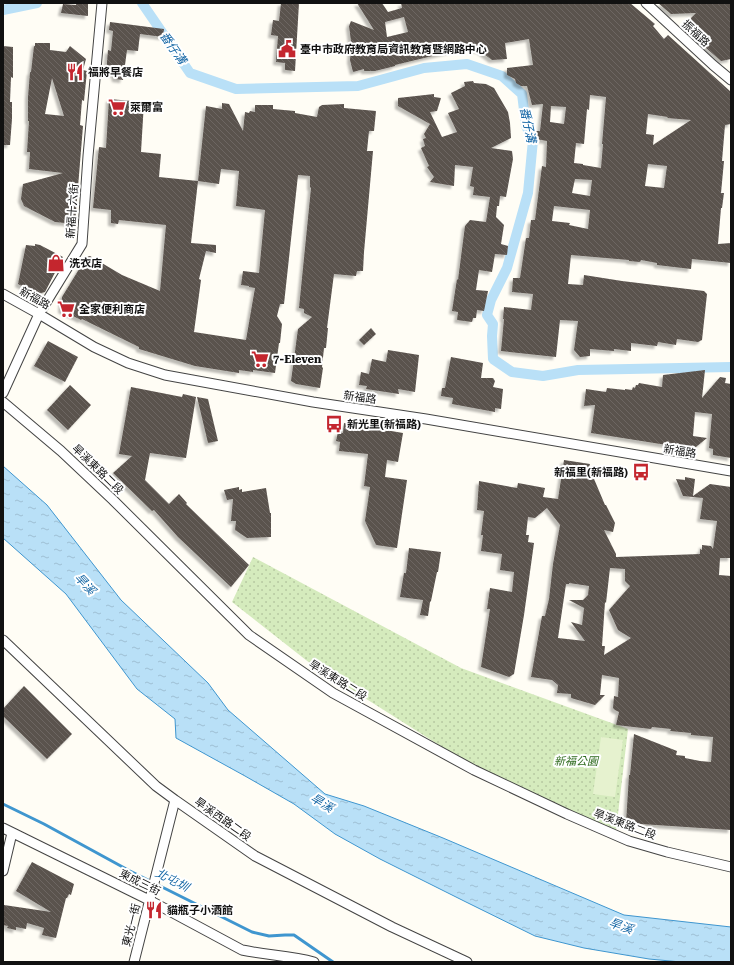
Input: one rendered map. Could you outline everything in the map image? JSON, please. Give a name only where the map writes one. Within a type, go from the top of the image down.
[{"type":"street","name":"新福十六街","points":[[3,393],[39,314],[82,244],[88,156],[102,3]]},
{"type":"street","name":"振福路","points":[[646,3],[731,80]]},
{"type":"street","name":"新福路","points":[[3,294],[94,347],[128,363],[165,375],[313,402],[426,419],[731,471]]},
{"type":"street","name":"旱溪東路二段","points":[[3,402],[61,451],[113,500],[249,635],[333,693],[474,770],[567,814],[629,841],[667,852],[731,867]]},
{"type":"street","name":"旱溪西路二段","points":[[3,640],[156,786],[174,800],[255,856],[392,927],[467,962]]},
{"type":"street","name":"東光一街","points":[[134,962],[174,800]]},
{"type":"street","name":"東成三街","points":[[3,828],[149,900],[242,950],[304,959],[314,962]]},
{"type":"street","points":[[3,871],[12,833]]},
{"type":"green space","name":"新福公園","points":[[253,557],[461,668],[628,729],[616,831],[477,769],[311,664],[232,602]]},
{"type":"green space","points":[[601,737],[623,740],[615,797],[593,794]]},
{"type":"water","name":"旱溪","points":[[3,466],[47,505],[121,600],[208,683],[228,710],[325,794],[364,806],[624,915],[731,927],[731,962],[681,962],[649,959],[584,948],[535,936],[380,859],[335,834],[294,804],[176,738],[175,719],[137,689],[66,594],[3,538]]},
{"type":"building","points":[[76,3],[88,3],[88,16],[61,13],[63,4],[76,5]]},
{"type":"building","name":"臺中市政府教育局資訊教育暨網路中心","points":[[281,3],[299,3],[295,71],[285,70],[285,63],[276,62],[278,36],[271,35],[273,20],[279,21]]},
{"type":"building","points":[[357,3],[382,3],[388,12],[402,8],[401,3],[630,3],[655,24],[653,26],[664,39],[668,35],[731,92],[731,124],[725,125],[721,193],[724,193],[721,208],[718,244],[731,243],[731,263],[692,259],[691,269],[657,265],[657,263],[641,260],[640,262],[571,255],[568,284],[583,285],[584,275],[704,291],[707,294],[702,340],[698,342],[677,339],[676,345],[658,342],[657,346],[631,343],[631,351],[590,349],[590,356],[580,357],[574,350],[578,321],[560,320],[556,357],[501,351],[504,307],[531,310],[533,294],[512,292],[513,278],[520,278],[526,238],[529,238],[531,220],[535,220],[542,166],[546,167],[547,141],[536,139],[536,131],[540,131],[543,104],[532,105],[527,86],[521,86],[516,83],[515,79],[507,75],[507,68],[533,65],[529,39],[505,43],[507,59],[492,60],[480,51],[454,43],[453,51],[375,71],[364,71],[364,69],[353,72],[350,60],[352,49],[349,26],[351,21],[374,30]],"holes":[[[404,17],[408,32],[387,37],[385,22]],[[590,95],[606,97],[601,168],[574,163],[576,143],[584,144],[587,109],[589,110]],[[551,106],[566,107],[564,124],[550,122]],[[648,114],[668,117],[667,118],[691,120],[653,145],[654,135],[646,134]],[[648,164],[667,166],[664,188],[645,186]],[[575,179],[592,180],[590,196],[572,193]],[[554,206],[590,210],[588,229],[569,225],[570,223],[552,221]]]},
{"type":"building","points":[[658,3],[731,3],[731,59],[721,61],[682,27],[696,13],[671,14]]},
{"type":"building","points":[[110,22],[164,29],[163,37],[140,34],[138,51],[127,50],[123,80],[115,79],[114,74],[106,74],[108,50],[111,51],[113,31],[109,30]]},
{"type":"building","points":[[35,43],[50,43],[50,50],[66,52],[70,46],[86,59],[83,70],[87,71],[84,101],[82,100],[80,125],[83,126],[75,224],[55,222],[24,206],[21,199],[23,184],[63,173],[29,169],[30,152],[27,152],[29,121],[28,97],[30,72]],"holes":[[[52,78],[64,116],[45,114]]]},
{"type":"building","points":[[3,46],[13,47],[13,78],[11,77],[10,102],[12,102],[12,119],[10,145],[3,145]]},
{"type":"building","points":[[473,81],[474,83],[486,84],[494,88],[508,112],[511,138],[491,148],[512,151],[513,159],[506,197],[500,196],[496,217],[504,225],[501,244],[508,246],[507,255],[495,254],[492,272],[479,270],[476,290],[488,291],[484,311],[477,310],[476,318],[473,318],[472,322],[457,320],[458,312],[452,311],[457,279],[458,280],[465,226],[470,220],[486,222],[490,197],[473,195],[474,187],[470,186],[473,167],[455,165],[454,186],[430,182],[434,177],[427,167],[429,166],[421,148],[425,146],[423,139],[426,138],[424,134],[430,124],[398,106],[398,98],[434,94],[434,97],[441,98],[437,111],[430,112],[442,137],[457,132],[448,113],[459,109],[451,93],[465,86],[464,82]]},
{"type":"building","points":[[109,99],[144,102],[141,152],[161,154],[159,177],[198,181],[206,106],[222,109],[222,103],[229,104],[243,131],[245,112],[255,112],[255,105],[273,105],[273,109],[295,111],[295,113],[317,117],[319,107],[322,105],[344,104],[344,108],[376,111],[374,131],[369,131],[367,151],[373,151],[363,271],[357,271],[356,276],[334,274],[320,388],[296,384],[291,381],[298,329],[312,317],[304,313],[304,309],[299,308],[311,188],[310,176],[298,175],[284,304],[280,304],[277,316],[282,324],[275,373],[239,370],[239,373],[195,366],[139,349],[139,347],[61,310],[62,297],[85,257],[90,256],[122,275],[160,291],[166,225],[119,220],[118,224],[111,223],[111,210],[93,208],[99,147],[106,148]],"holes":[[[221,169],[239,171],[236,206],[265,210],[259,273],[243,271],[241,285],[255,288],[246,340],[194,332],[201,280],[199,279],[206,251],[216,253],[216,245],[191,243],[198,181],[219,184]]]},
{"type":"building","points":[[35,244],[63,257],[45,292],[37,294],[18,284],[26,245],[35,246]]},
{"type":"building","points":[[371,328],[376,334],[364,345],[359,340]]},
{"type":"building","points":[[48,341],[78,357],[65,382],[34,366]]},
{"type":"building","points":[[388,350],[419,355],[415,392],[398,389],[399,394],[366,389],[367,386],[359,385],[361,372],[369,374],[372,359],[386,362]]},
{"type":"building","points":[[451,357],[483,363],[481,378],[493,378],[495,381],[493,387],[503,389],[501,409],[495,408],[495,412],[452,404],[453,398],[441,396],[442,388],[445,388]]},
{"type":"building","points":[[705,370],[702,398],[720,377],[726,378],[725,383],[731,384],[731,458],[713,455],[713,449],[709,448],[712,414],[695,412],[693,436],[707,438],[691,451],[673,448],[673,446],[591,433],[595,405],[584,406],[586,389],[606,392],[607,388],[632,390],[633,387],[635,388],[639,383],[662,387],[663,375]]},
{"type":"building","points":[[70,385],[91,405],[68,430],[47,410]]},
{"type":"building","points":[[131,387],[182,397],[183,394],[196,397],[186,458],[150,453],[145,480],[169,504],[179,494],[187,503],[186,504],[249,565],[231,587],[178,537],[154,510],[152,511],[113,473],[132,456],[119,454]]},
{"type":"building","points":[[197,397],[208,399],[218,441],[208,443]]},
{"type":"building","points":[[344,423],[403,433],[398,462],[387,460],[385,477],[407,480],[397,548],[376,545],[365,521],[370,487],[364,486],[368,454],[339,451],[340,442],[336,441],[338,432],[343,433]]},
{"type":"building","points":[[564,460],[590,464],[589,467],[605,505],[615,523],[613,532],[604,530],[616,554],[616,557],[700,554],[702,545],[711,546],[713,549],[717,521],[700,519],[703,498],[683,496],[676,479],[685,480],[685,477],[695,479],[693,496],[710,484],[731,487],[731,558],[720,558],[719,575],[731,576],[731,830],[626,823],[629,775],[634,734],[677,751],[676,755],[711,762],[713,737],[670,731],[671,729],[652,727],[651,729],[616,725],[619,712],[613,708],[614,696],[618,697],[619,678],[602,675],[600,695],[605,695],[595,705],[571,698],[571,694],[557,693],[558,685],[552,680],[531,677],[542,616],[545,616],[549,599],[560,525],[547,508],[535,518],[528,517],[526,535],[529,535],[528,542],[534,543],[514,674],[509,677],[481,667],[490,609],[487,609],[490,588],[512,592],[514,572],[500,570],[502,554],[481,551],[484,511],[477,510],[479,481],[517,488],[518,483],[545,488],[543,497],[558,499]],"holes":[[[610,568],[625,569],[625,581],[630,586],[609,610],[618,630],[631,638],[604,655],[605,646],[602,646],[605,602],[606,603]],[[569,583],[589,586],[588,595],[583,600],[569,600],[584,608],[582,625],[571,622],[585,641],[558,638],[566,584]]]},
{"type":"building","points":[[239,487],[239,490],[242,489],[242,492],[266,488],[271,513],[271,537],[247,538],[235,530],[236,521],[231,521],[233,499],[227,500],[224,490]]},
{"type":"building","points":[[409,548],[441,552],[428,616],[420,615],[423,600],[400,597],[404,573],[406,573]]},
{"type":"building","points":[[24,686],[72,734],[47,759],[3,716],[3,709]]},
{"type":"building","points":[[32,862],[74,884],[71,895],[69,894],[66,898],[56,938],[42,935],[44,928],[27,923],[26,929],[16,927],[16,930],[7,928],[8,926],[3,925],[4,905],[51,912],[16,891]]},
{"type":"waterway","name":"番仔溝","points":[[3,10],[37,3]]},
{"type":"waterway","name":"番仔溝","points":[[142,3],[190,73],[236,89],[358,86],[424,68],[467,64],[502,76],[522,94],[526,126],[533,140],[528,193],[507,268],[491,300],[487,315],[493,324],[493,359],[512,372],[543,376],[578,370],[731,367]]},
{"type":"waterway","name":"北屯圳","points":[[3,804],[44,824],[130,871],[252,932],[269,936],[294,935],[333,962]]},
{"type":"place","name":"臺中市政府教育局資訊教育暨網路中心","points":[[287,49]]},
{"type":"place","name":"福將早餐店","points":[[75,72]]},
{"type":"place","name":"萊爾富","points":[[117,107]]},
{"type":"place","name":"洗衣店","points":[[56,263]]},
{"type":"place","name":"全家便利商店","points":[[66,309]]},
{"type":"place","name":"7-Eleven","points":[[260,359]]},
{"type":"place","name":"新光里(新福路)","points":[[334,424]]},
{"type":"place","name":"新福里(新福路)","points":[[641,472]]},
{"type":"place","name":"貓瓶子小酒館","points":[[154,910]]}]
